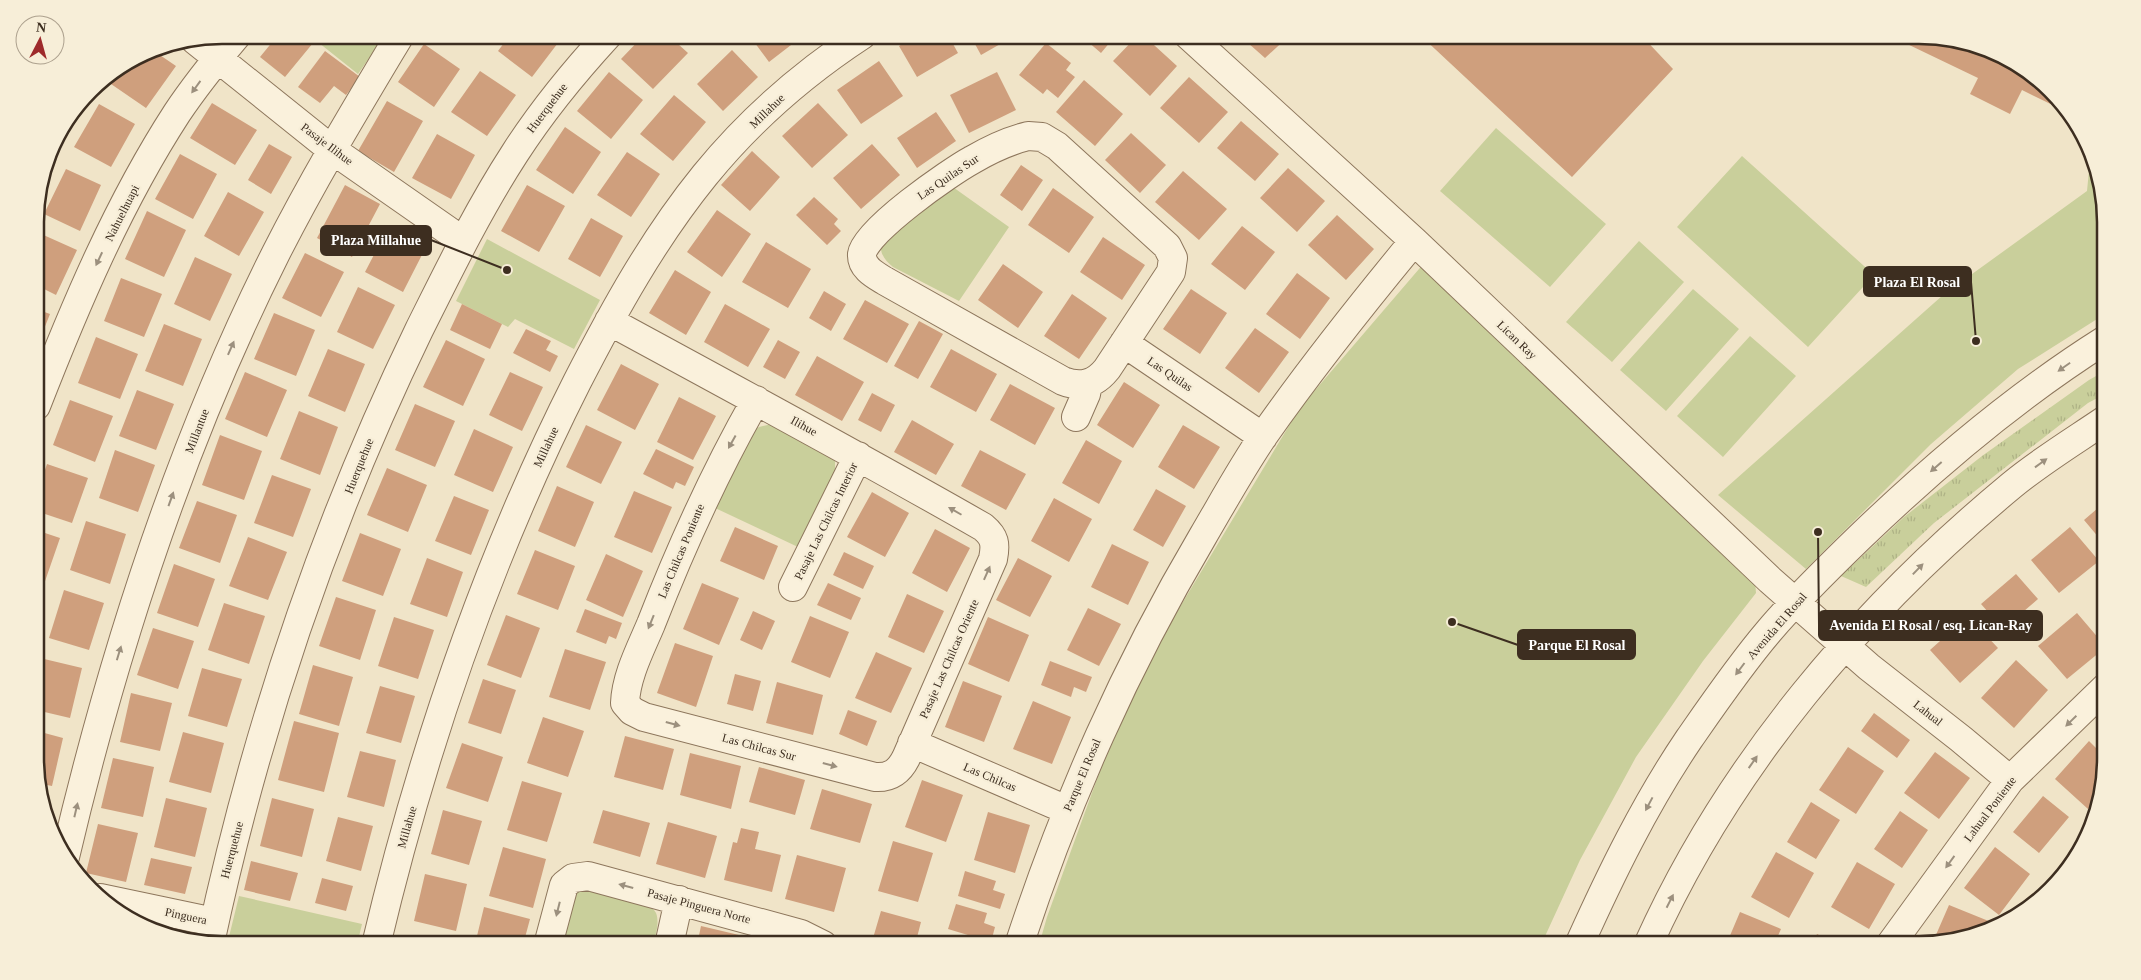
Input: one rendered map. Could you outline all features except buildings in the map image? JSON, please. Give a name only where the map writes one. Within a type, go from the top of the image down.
[{"type":"street","name":"Nahuelhuapi","points":[[44,387],[87,285],[133,190],[173,119],[230,44]]},
{"type":"street","name":"Millantue","points":[[68,846],[90,751],[112,676],[146,569],[191,446],[233,345],[276,254],[331,149],[395,44]]},
{"type":"street","name":"Huerquehue","points":[[212,932],[232,849],[260,749],[308,600],[349,491],[391,389],[463,241],[514,154],[555,96],[600,44]]},
{"type":"street","name":"Millahue","points":[[381,936],[419,785],[450,686],[477,612],[505,540],[547,444],[609,321],[665,229],[724,154],[805,76],[849,44]]},
{"type":"street","name":"Lican Ray","points":[[1198,44],[1414,241],[1720,534],[1796,603],[1846,645]]},
{"type":"street","name":"Pasaje Ilihue","points":[[201,45],[331,149],[463,241]]},
{"type":"street","name":"Las Quilas Sur","points":[[1088,384],[1076,385],[1063,381],[885,282],[865,266],[862,253],[864,247],[880,228],[929,188],[971,160],[1018,138],[1028,136],[1042,137],[1057,146],[1170,251],[1173,258],[1171,272],[1124,343]]},
{"type":"street","name":"Parque El Rosal","points":[[1022,936],[1067,810],[1106,719],[1152,626],[1197,546],[1263,437],[1335,338],[1414,241]]},
{"type":"street","name":"Ilihue","points":[[609,321],[858,456],[983,527],[994,539]]},
{"type":"street","name":"Las Quilas","points":[[1124,343],[1263,437]]},
{"type":"street","points":[[1076,417],[1086,394],[1088,384],[1101,376],[1124,343]]},
{"type":"street","name":"Avenida El Rosal","points":[[1583,936],[1625,849],[1654,795],[1688,740],[1769,631],[1833,564],[1939,464],[2035,387],[2097,345]]},
{"type":"street","name":"Las Chilcas Poniente","points":[[628,708],[625,703],[627,688],[662,594],[714,476],[756,400]]},
{"type":"street","points":[[1653,936],[1681,880],[1734,789],[1776,728],[1821,672],[1935,552],[2013,484],[2097,426]]},
{"type":"street","name":"Pasaje Las Chilcas Interior","points":[[793,587],[858,456]]},
{"type":"street","name":"Pasaje Las Chilcas Oriente","points":[[893,774],[904,763],[993,559],[996,543],[994,539]]},
{"type":"street","name":"Lahual","points":[[1846,645],[1870,667],[2010,780]]},
{"type":"street","name":"Lahual Poniente","points":[[1897,936],[2010,780],[2097,696]]},
{"type":"street","name":"Las Chilcas Sur","points":[[628,708],[644,717],[875,777],[888,777],[893,774]]},
{"type":"street","name":"Las Chilcas","points":[[912,743],[1067,810]]},
{"type":"street","name":"Pasaje Pinguera Norte","points":[[550,936],[564,886],[573,878],[588,876],[805,936]]},
{"type":"street","points":[[671,936],[679,900]]},
{"type":"street","name":"Pinguera","points":[[121,904],[212,932]]},
{"type":"green space","points":[[320,44],[379,44],[358,74]]},
{"type":"green space","points":[[1496,128],[1606,224],[1550,287],[1440,191]]},
{"type":"green space","points":[[1742,156],[1874,275],[1808,347],[1677,227]]},
{"type":"green space","points":[[2089,169],[2097,211],[2097,319],[2018,369],[1931,444],[1806,569],[1718,495],[1943,295],[2087,191]]},
{"type":"green space","points":[[950,185],[1009,227],[959,301],[893,267],[881,252],[881,245]]},
{"type":"green space","points":[[487,239],[600,300],[574,349],[515,319],[508,327],[456,301]]},
{"type":"green space","points":[[1639,241],[1684,282],[1612,362],[1566,322]]},
{"type":"green space","points":[[1425,262],[1755,581],[1756,593],[1703,661],[1636,757],[1580,860],[1545,936],[1042,936],[1101,768],[1154,650],[1299,409]]},
{"type":"green space","points":[[1693,289],[1739,329],[1666,411],[1620,370]]},
{"type":"green space","points":[[1750,336],[1796,376],[1723,457],[1677,416]]},
{"type":"green space","points":[[2097,376],[2097,398],[2088,403],[1934,523],[1866,587],[1841,576],[1904,517],[1982,456]]},
{"type":"green space","points":[[772,424],[835,460],[835,476],[798,547],[713,507],[752,432],[759,427]]},
{"type":"green space","points":[[582,887],[644,904],[652,908],[656,913],[658,921],[655,936],[561,936],[571,895]]},
{"type":"green space","points":[[239,896],[362,924],[359,936],[229,936]]},
{"type":"place","name":"Plaza Millahue","points":[[507,270]]},
{"type":"place","name":"Plaza El Rosal","points":[[1976,341]]},
{"type":"place","name":"Avenida El Rosal / esq. Lican-Ray","points":[[1818,532]]},
{"type":"place","name":"Parque El Rosal","points":[[1452,622]]}]
